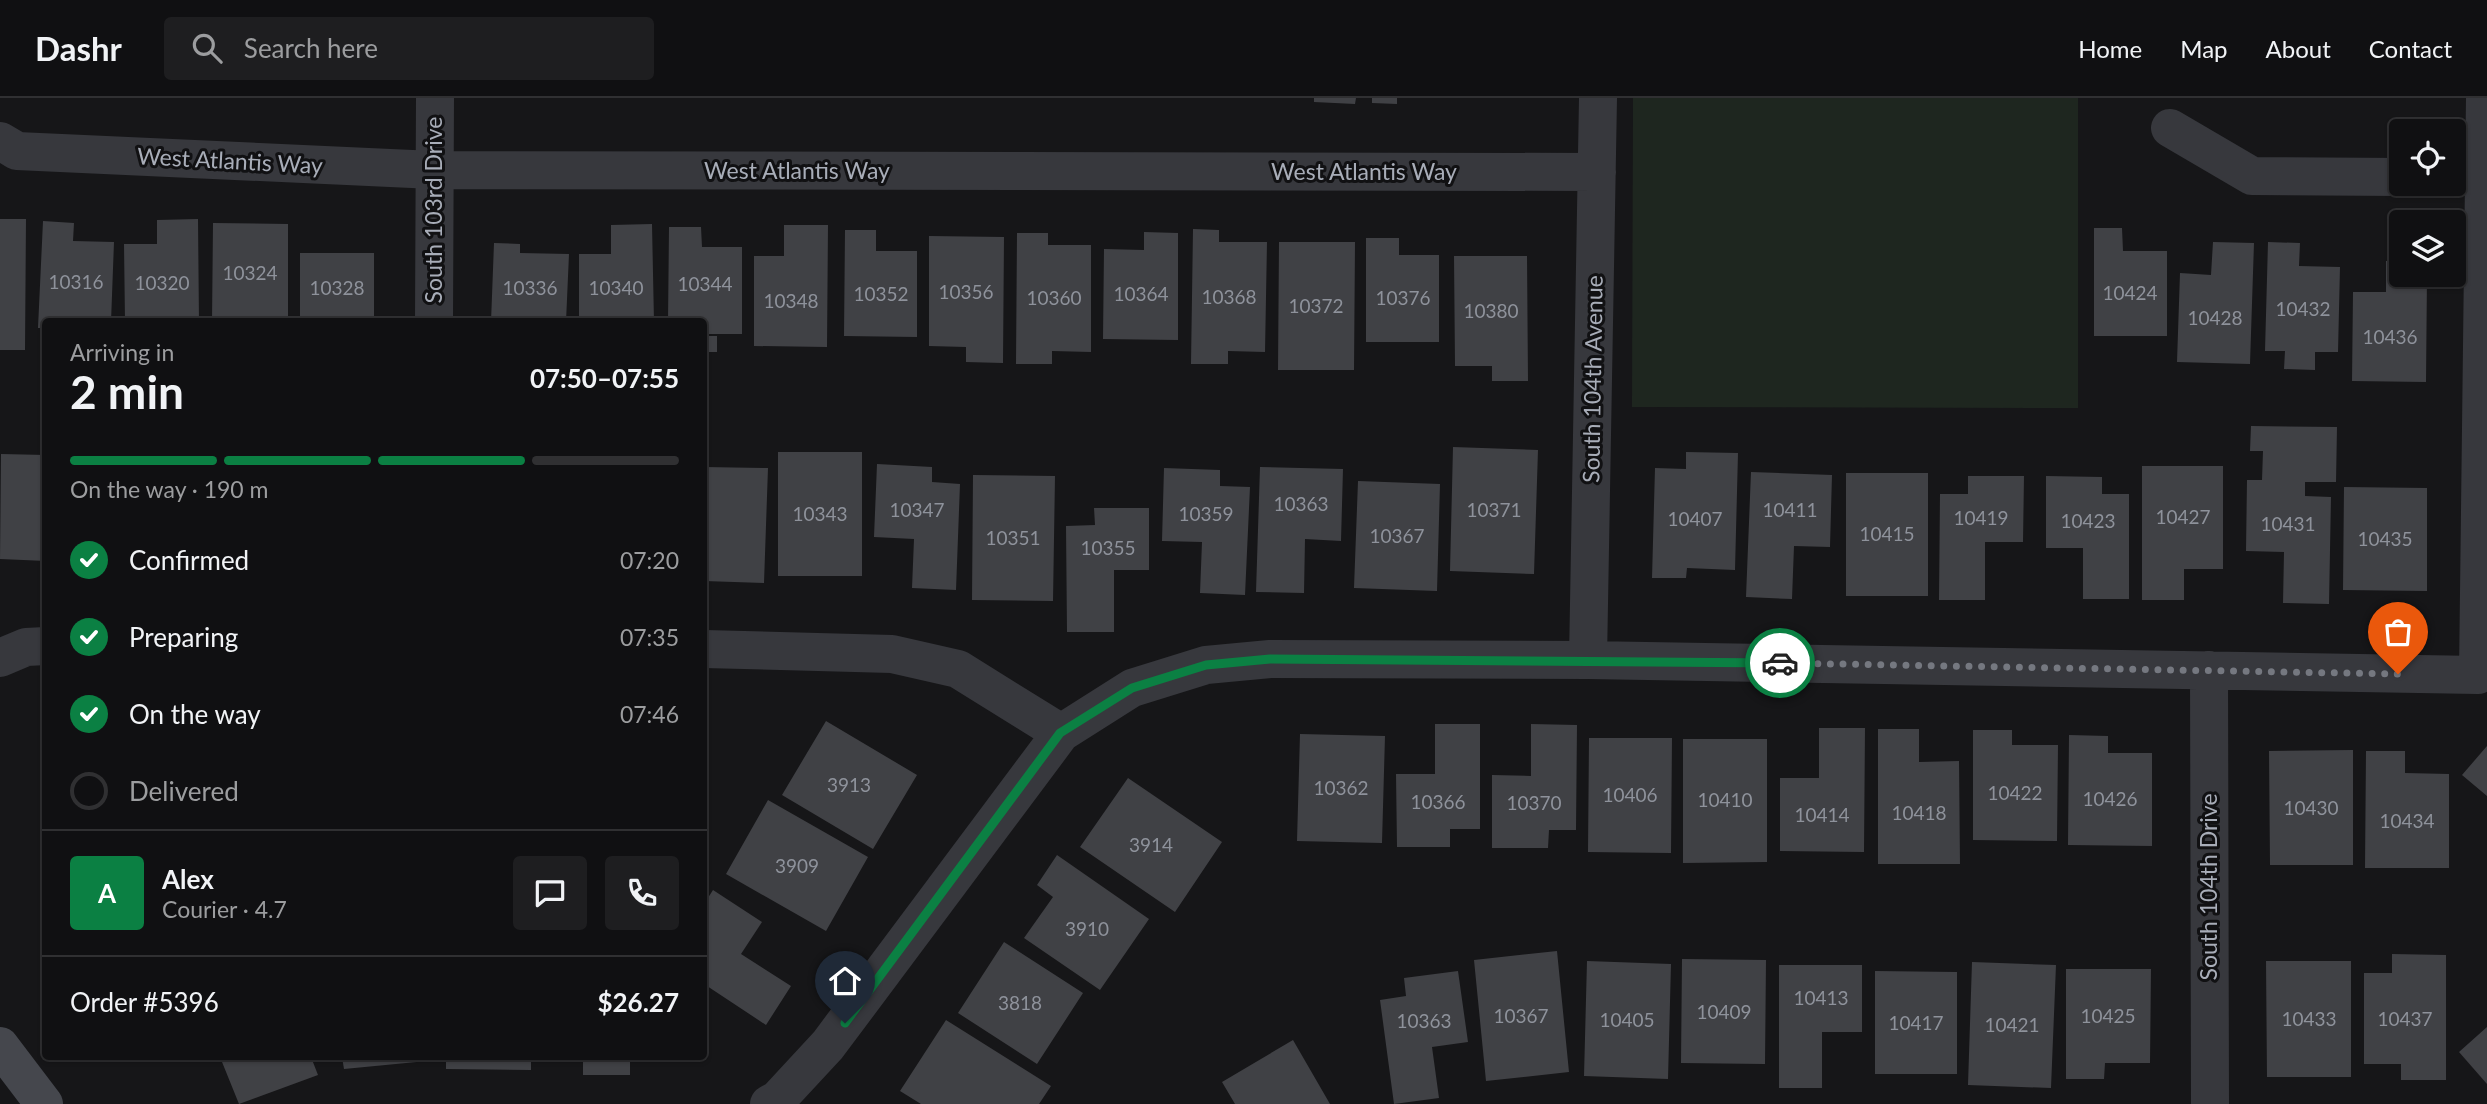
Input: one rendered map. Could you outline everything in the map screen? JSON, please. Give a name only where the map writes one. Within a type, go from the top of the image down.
[{"type":"street","name":"South 103rd Drive","points":[[434,318],[435,98]]},
{"type":"street","name":"South 104th Avenue","points":[[1588,660],[1598,98]]},
{"type":"street","points":[[769,1104],[778,1099],[828,1045],[1060,733],[1132,688],[1206,665],[1270,659],[1588,660],[2478,676],[2469,177],[2485,98]]},
{"type":"street","points":[[2170,128],[2252,176],[2389,177]]},
{"type":"street","name":"West Atlantis Way","points":[[0,141],[17,151],[434,170],[1597,172]]},
{"type":"street","points":[[0,658],[26,647],[42,646]]},
{"type":"street","points":[[707,649],[892,653],[958,669],[1060,733]]},
{"type":"street","name":"South 104th Drive","points":[[2209,670],[2210,1104]]},
{"type":"street","points":[[0,1046],[44,1104]]},
{"type":"shaded area","points":[[1633,98],[2078,98],[2078,408],[1632,407]]},
{"type":"building","points":[[1314,98],[1356,98],[1355,104],[1314,102]]},
{"type":"building","points":[[1372,98],[1397,98],[1397,104],[1372,103]]},
{"type":"building","points":[[0,219],[26,219],[25,350],[0,350]]},
{"type":"building","points":[[198,219],[199,318],[125,318],[124,244],[157,244],[157,220]]},
{"type":"building","points":[[43,221],[74,223],[73,241],[114,242],[111,318],[42,318],[42,328],[38,328]]},
{"type":"building","points":[[213,223],[288,224],[288,318],[212,318]]},
{"type":"building","points":[[652,224],[654,318],[579,318],[579,254],[611,254],[611,225]]},
{"type":"building","points":[[784,225],[828,225],[827,347],[754,346],[754,256],[784,256]]},
{"type":"building","points":[[669,227],[701,227],[702,247],[742,247],[742,334],[707,334],[707,318],[668,318]]},
{"type":"building","points":[[2094,228],[2122,228],[2123,251],[2167,251],[2167,336],[2094,336]]},
{"type":"building","points":[[1193,229],[1219,230],[1219,242],[1267,242],[1265,352],[1228,351],[1228,364],[1191,364]]},
{"type":"building","points":[[845,230],[876,230],[876,251],[917,251],[917,337],[844,336]]},
{"type":"building","points":[[1144,232],[1178,233],[1178,340],[1103,339],[1104,249],[1144,250]]},
{"type":"building","points":[[1017,233],[1048,233],[1048,245],[1091,245],[1091,352],[1052,351],[1052,364],[1016,364]]},
{"type":"building","points":[[929,236],[1004,237],[1003,363],[966,362],[966,347],[929,346]]},
{"type":"building","points":[[1366,238],[1399,238],[1399,255],[1439,255],[1439,342],[1366,342]]},
{"type":"building","points":[[1279,242],[1355,242],[1354,370],[1278,370]]},
{"type":"building","points":[[2213,242],[2254,243],[2250,364],[2177,362],[2180,273],[2211,275]]},
{"type":"building","points":[[2268,242],[2300,243],[2299,266],[2340,267],[2338,352],[2315,352],[2315,370],[2284,369],[2285,351],[2265,351]]},
{"type":"building","points":[[494,243],[520,244],[520,253],[569,254],[566,318],[491,318]]},
{"type":"building","points":[[300,253],[374,253],[374,318],[300,318]]},
{"type":"building","points":[[1454,256],[1527,256],[1528,381],[1492,381],[1492,366],[1455,366]]},
{"type":"building","points":[[2386,261],[2389,261],[2389,287],[2427,287],[2426,382],[2352,381],[2353,292],[2386,292]]},
{"type":"building","points":[[707,336],[717,336],[717,352],[707,352]]},
{"type":"building","points":[[2251,426],[2337,427],[2336,482],[2305,482],[2305,496],[2331,497],[2329,604],[2283,603],[2284,552],[2246,551],[2247,480],[2262,480],[2263,451],[2250,451]]},
{"type":"building","points":[[1453,447],[1538,450],[1534,574],[1450,571]]},
{"type":"building","points":[[778,452],[862,452],[862,576],[778,576]]},
{"type":"building","points":[[1686,452],[1738,453],[1735,570],[1687,568],[1686,578],[1652,578],[1655,468],[1686,469]]},
{"type":"building","points":[[1,454],[42,455],[42,561],[0,559]]},
{"type":"building","points":[[877,464],[932,467],[932,482],[960,484],[956,590],[912,588],[914,539],[874,537]]},
{"type":"building","points":[[2142,466],[2223,466],[2223,569],[2184,569],[2184,600],[2142,600]]},
{"type":"building","points":[[707,467],[768,468],[764,583],[707,581]]},
{"type":"building","points":[[1260,467],[1343,469],[1341,541],[1305,539],[1304,593],[1256,592]]},
{"type":"building","points":[[1164,468],[1220,470],[1220,486],[1250,487],[1245,595],[1200,593],[1202,542],[1162,541]]},
{"type":"building","points":[[1751,472],[1832,475],[1830,547],[1794,546],[1792,599],[1746,597]]},
{"type":"building","points":[[1846,473],[1928,473],[1928,596],[1846,596]]},
{"type":"building","points":[[973,475],[1055,476],[1053,601],[972,600]]},
{"type":"building","points":[[1968,476],[2024,476],[2023,542],[1985,542],[1985,600],[1939,600],[1940,494],[1968,494]]},
{"type":"building","points":[[2046,476],[2102,477],[2102,494],[2129,494],[2129,599],[2083,599],[2083,548],[2046,548]]},
{"type":"building","points":[[1358,481],[1440,484],[1437,591],[1354,588]]},
{"type":"building","points":[[2344,487],[2427,488],[2427,591],[2343,590]]},
{"type":"building","points":[[1094,508],[1149,508],[1149,570],[1114,570],[1114,632],[1067,632],[1066,526],[1095,525]]},
{"type":"building","points":[[826,721],[917,775],[873,849],[782,795]]},
{"type":"building","points":[[1435,724],[1480,724],[1480,829],[1450,829],[1450,847],[1397,847],[1396,774],[1435,774]]},
{"type":"building","points":[[1531,724],[1577,725],[1576,830],[1549,830],[1548,848],[1492,848],[1492,775],[1531,776]]},
{"type":"building","points":[[1819,728],[1865,728],[1864,852],[1780,851],[1780,778],[1819,778]]},
{"type":"building","points":[[1878,729],[1919,729],[1919,762],[1959,761],[1960,864],[1878,864]]},
{"type":"building","points":[[1973,730],[2012,730],[2012,745],[2058,745],[2057,841],[1973,840]]},
{"type":"building","points":[[1300,734],[1385,736],[1382,843],[1297,841]]},
{"type":"building","points":[[2069,735],[2108,736],[2108,753],[2152,753],[2152,846],[2068,845]]},
{"type":"building","points":[[1589,738],[1672,738],[1671,853],[1588,852]]},
{"type":"building","points":[[1683,739],[1767,739],[1767,862],[1683,863]]},
{"type":"building","points":[[2487,746],[2487,796],[2462,775]]},
{"type":"building","points":[[2353,750],[2353,865],[2270,865],[2269,751]]},
{"type":"building","points":[[2366,751],[2405,751],[2405,773],[2449,774],[2449,868],[2365,868]]},
{"type":"building","points":[[1128,778],[1222,842],[1175,912],[1080,847]]},
{"type":"building","points":[[768,800],[868,857],[826,931],[726,874]]},
{"type":"building","points":[[1057,855],[1149,919],[1100,990],[1024,938],[1053,897],[1037,885]]},
{"type":"building","points":[[713,890],[762,922],[741,954],[791,986],[766,1025],[707,986],[707,899]]},
{"type":"building","points":[[1004,942],[1083,993],[1037,1064],[958,1013]]},
{"type":"building","points":[[1557,951],[1569,1072],[1486,1081],[1474,960]]},
{"type":"building","points":[[2392,954],[2446,955],[2446,1080],[2401,1080],[2401,1064],[2364,1064],[2364,973],[2392,973]]},
{"type":"building","points":[[1682,959],[1766,960],[1765,1064],[1681,1063]]},
{"type":"building","points":[[1587,961],[1671,964],[1668,1079],[1584,1076]]},
{"type":"building","points":[[2266,961],[2351,961],[2351,1077],[2267,1077]]},
{"type":"building","points":[[1972,962],[2056,965],[2051,1088],[1968,1085]]},
{"type":"building","points":[[1779,965],[1862,965],[1862,1032],[1822,1032],[1822,1088],[1779,1088]]},
{"type":"building","points":[[2066,969],[2151,969],[2150,1063],[2105,1063],[2104,1079],[2066,1079]]},
{"type":"building","points":[[1458,971],[1468,1042],[1432,1047],[1439,1098],[1394,1104],[1380,1000],[1406,996],[1404,978]]},
{"type":"building","points":[[1875,971],[1957,972],[1957,1074],[1875,1074]]},
{"type":"building","points":[[946,1020],[1051,1086],[1039,1104],[921,1104],[900,1091]]},
{"type":"building","points":[[2487,1027],[2487,1084],[2459,1052]]},
{"type":"building","points":[[1293,1040],[1330,1104],[1235,1104],[1222,1082]]},
{"type":"building","points":[[221,1060],[312,1060],[318,1075],[239,1104]]},
{"type":"building","points":[[342,1060],[427,1060],[427,1061],[344,1069]]},
{"type":"building","points":[[446,1060],[531,1060],[531,1070],[446,1069]]},
{"type":"building","points":[[583,1060],[630,1060],[630,1075],[583,1075]]},
{"type":"way so far","points":[[1780,663],[2398,674]]},
{"type":"route","points":[[845,1023],[1060,733],[1132,688],[1206,665],[1270,659],[1780,663]]}]
